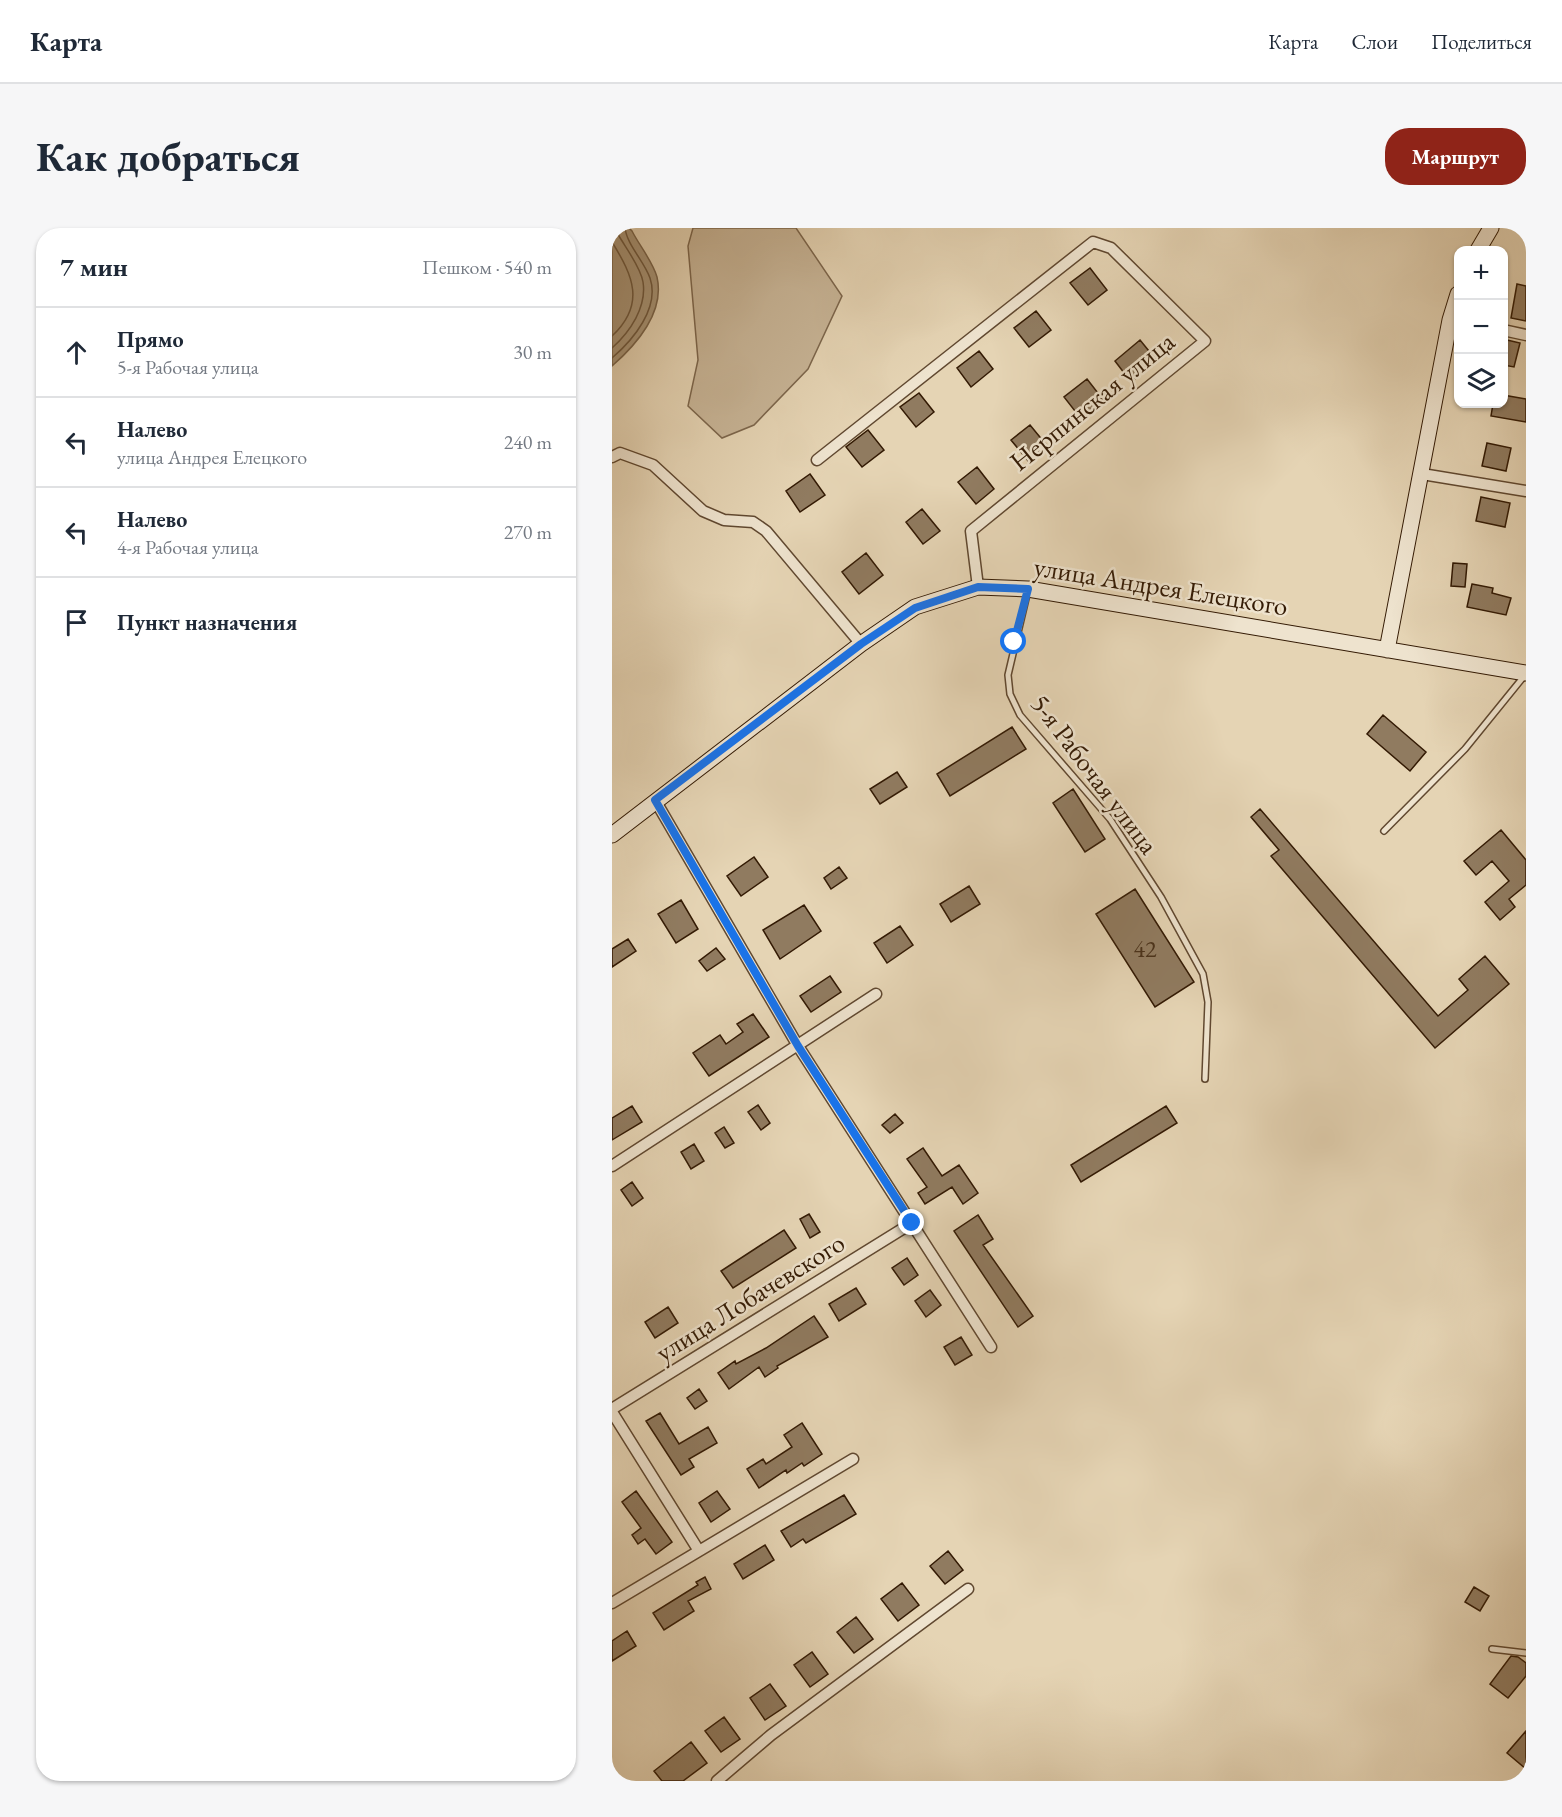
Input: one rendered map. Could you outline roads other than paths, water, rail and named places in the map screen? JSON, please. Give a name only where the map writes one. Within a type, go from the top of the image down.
[{"type":"main road","points":[[1480,246],[1491,228]]},
{"type":"main road","points":[[1387,650],[1454,320]]},
{"type":"main road","name":"улица Андрея Елецкого","points":[[612,835],[861,644],[915,608],[978,587],[1028,589],[1526,674]]},
{"type":"street","name":"Нерпинская улица","points":[[818,460],[1093,242],[1111,248],[1205,341],[971,531],[978,587]]},
{"type":"street","points":[[1508,331],[1526,335]]},
{"type":"street","points":[[612,457],[620,453],[653,465],[703,511],[724,520],[753,522],[766,531],[861,644]]},
{"type":"street","points":[[1422,474],[1526,492]]},
{"type":"street","points":[[655,800],[798,1046],[991,1347]]},
{"type":"street","points":[[612,1166],[876,994]]},
{"type":"street","name":"улица Лобачевского","points":[[612,1410],[912,1223]]},
{"type":"street","points":[[612,1410],[699,1551]]},
{"type":"street","points":[[612,1603],[853,1459]]},
{"type":"street","points":[[717,1781],[771,1735],[968,1589]]},
{"type":"lane","name":"5-я Рабочая улица","points":[[1028,589],[1010,664],[1010,694],[1020,715],[1110,819],[1161,897],[1203,974],[1208,1002],[1206,1079]]},
{"type":"lane","points":[[1384,831],[1465,749],[1526,674]]},
{"type":"lane","points":[[1492,1649],[1526,1653]]},
{"type":"water","points":[[612,228],[629,228],[632,231],[655,271],[658,290],[657,303],[646,327],[639,338],[612,366]]}]
